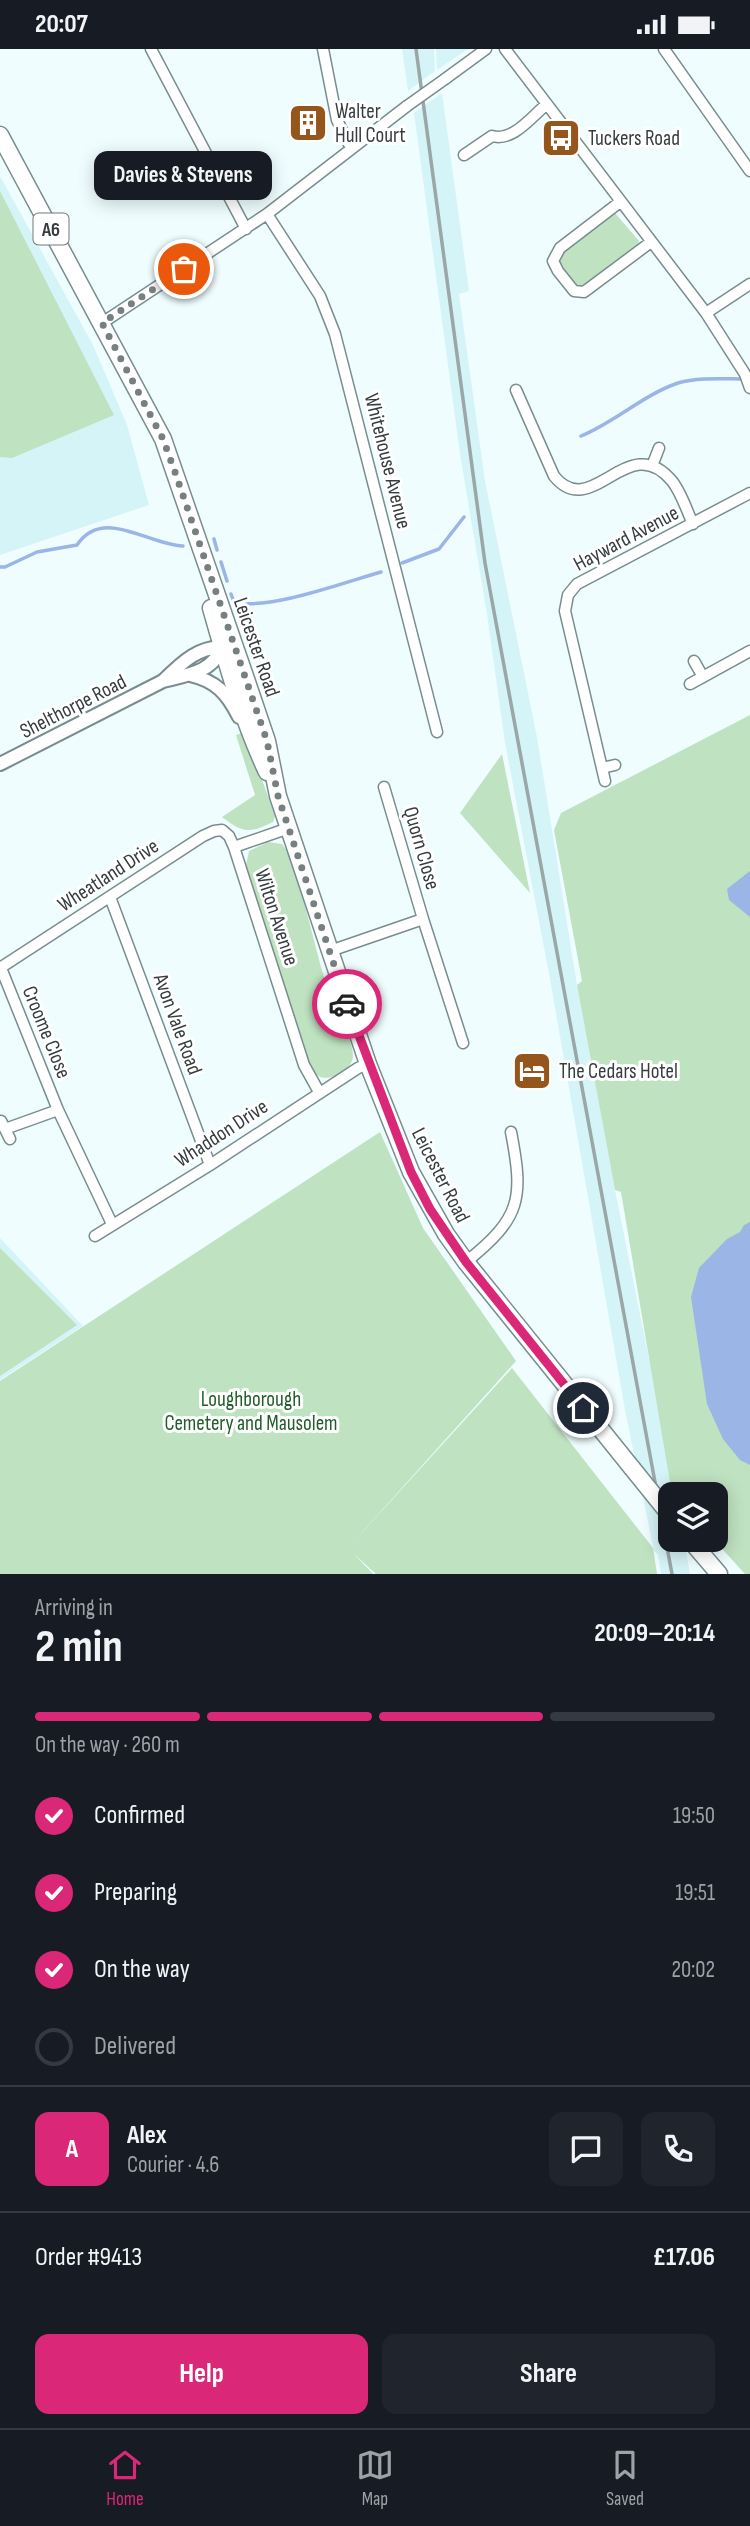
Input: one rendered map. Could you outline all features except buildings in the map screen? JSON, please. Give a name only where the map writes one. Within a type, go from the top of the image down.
[{"type":"highway","name":"Leicester Road","points":[[0,135],[163,439],[202,554],[221,622],[238,657],[267,741],[278,796]]},
{"type":"highway","name":"Leicester Road","points":[[221,622],[222,647],[231,681],[254,745],[278,796],[368,1064],[411,1172],[440,1226],[466,1262],[658,1500]]},
{"type":"highway","points":[[700,1552],[719,1574]]},
{"type":"street","points":[[151,49],[246,229]]},
{"type":"street","points":[[323,49],[337,120],[351,148]]},
{"type":"street","points":[[102,323],[246,229],[486,49]]},
{"type":"street","points":[[505,49],[706,313],[745,374],[749,386]]},
{"type":"street","points":[[664,49],[750,171]]},
{"type":"street","points":[[464,155],[492,135],[502,138],[510,136],[547,104]]},
{"type":"street","points":[[620,202],[560,248],[553,261],[558,271],[574,291],[584,292],[651,242]]},
{"type":"street","name":"Whitehouse Avenue","points":[[267,214],[320,296],[335,334],[437,732]]},
{"type":"street","points":[[706,313],[750,285]]},
{"type":"street","points":[[516,390],[554,476],[562,485],[572,491],[584,491],[618,470],[636,465],[652,466],[673,482],[694,524]]},
{"type":"street","points":[[652,466],[659,448]]},
{"type":"street","name":"Hayward Avenue","points":[[605,781],[565,611],[568,595],[578,584],[750,493]]},
{"type":"street","name":"Shelthorpe Road","points":[[203,650],[221,622]]},
{"type":"street","points":[[222,647],[230,649],[238,657]]},
{"type":"street","name":"Shelthorpe Road","points":[[0,765],[163,681],[190,675],[212,665],[219,658],[222,647],[203,650],[181,663],[163,681]]},
{"type":"street","points":[[690,684],[750,652]]},
{"type":"street","points":[[694,661],[703,677]]},
{"type":"street","points":[[190,675],[208,679],[216,685],[236,710],[254,745]]},
{"type":"street","points":[[602,768],[615,765]]},
{"type":"street","name":"Quorn Close","points":[[384,787],[463,1043]]},
{"type":"street","name":"Wilton Avenue","points":[[289,828],[234,847],[304,1065],[319,1092]]},
{"type":"street","name":"Wheatland Drive","points":[[0,968],[214,831],[222,830],[229,836],[234,847]]},
{"type":"street","name":"Avon Vale Road","points":[[110,897],[210,1165]]},
{"type":"street","name":"Quorn Close","points":[[330,951],[423,919]]},
{"type":"street","name":"Croome Close","points":[[0,968],[58,1110],[112,1224]]},
{"type":"street","name":"Whaddon Drive","points":[[95,1236],[210,1165],[319,1092],[368,1064]]},
{"type":"street","name":"Croome Close","points":[[5,1130],[58,1110]]},
{"type":"street","points":[[466,1262],[501,1232],[513,1212],[519,1187],[510,1132]]},
{"type":"shaded area","points":[[402,49],[434,49],[435,71],[408,91]]},
{"type":"shaded area","points":[[436,49],[468,49],[437,70]]},
{"type":"shaded area","points":[[442,93],[469,291],[459,294],[485,481],[537,737],[577,985],[674,1482],[658,1482],[658,1552],[686,1552],[690,1574],[661,1574],[625,1410],[550,979],[505,743],[460,454],[414,113]]},
{"type":"shaded area","points":[[0,176],[93,345],[127,425],[149,505],[0,555]]},
{"type":"shaded area","points":[[0,1238],[83,1326],[0,1380]]},
{"type":"green space","points":[[0,191],[114,415],[12,458],[0,457]]},
{"type":"green space","points":[[615,213],[639,241],[638,245],[585,287],[577,287],[561,269],[558,261],[562,252]]},
{"type":"green space","points":[[750,715],[750,1574],[745,1574],[725,1552],[728,1552],[728,1482],[670,1482],[621,1192],[615,1190],[577,985],[582,981],[554,830],[561,813]]},
{"type":"green space","points":[[245,732],[275,816],[273,822],[252,830],[241,829],[222,817],[255,795],[236,735]]},
{"type":"green space","points":[[502,754],[530,893],[460,813]]},
{"type":"green space","points":[[268,842],[282,844],[288,852],[330,996],[352,1049],[353,1056],[349,1066],[333,1077],[317,1075],[308,1061],[246,865],[249,851]]},
{"type":"green space","name":"Loughborough Cemetery and Mausolem","points":[[380,1132],[423,1228],[516,1361],[347,1549],[512,1368],[653,1548],[657,1574],[376,1574],[354,1554],[373,1574],[0,1574],[0,1381]]},
{"type":"green space","points":[[0,1248],[77,1325],[0,1376]]},
{"type":"water","points":[[750,871],[750,917],[729,900],[727,889]]},
{"type":"water","points":[[750,1222],[750,1465],[740,1460],[723,1439],[707,1404],[691,1297],[699,1268],[727,1239]]},
{"type":"waterway","points":[[581,436],[606,424],[653,394],[678,383],[702,379],[744,379]]},
{"type":"waterway","points":[[402,563],[439,549],[464,517]]},
{"type":"waterway","points":[[0,567],[37,552],[77,545],[88,534],[100,529],[113,528],[183,546]]},
{"type":"waterway","points":[[214,539],[217,550]]},
{"type":"waterway","points":[[221,562],[227,581]]},
{"type":"waterway","points":[[231,594],[234,602],[266,603],[381,572]]},
{"type":"railway","points":[[416,49],[485,563],[672,1574]]},
{"type":"way so far","points":[[184,269],[102,323],[163,439],[175,472],[267,741],[278,796],[347,1004]]},
{"type":"place","name":"Walter Hull Court","points":[[308,123]]},
{"type":"place","name":"Tuckers Road","points":[[561,138]]},
{"type":"place","name":"Davies & Stevens","points":[[184,269]]},
{"type":"place","name":"The Cedars Hotel","points":[[532,1071]]},
{"type":"route","points":[[347,1004],[411,1172],[430,1209],[466,1262],[583,1408]]}]
